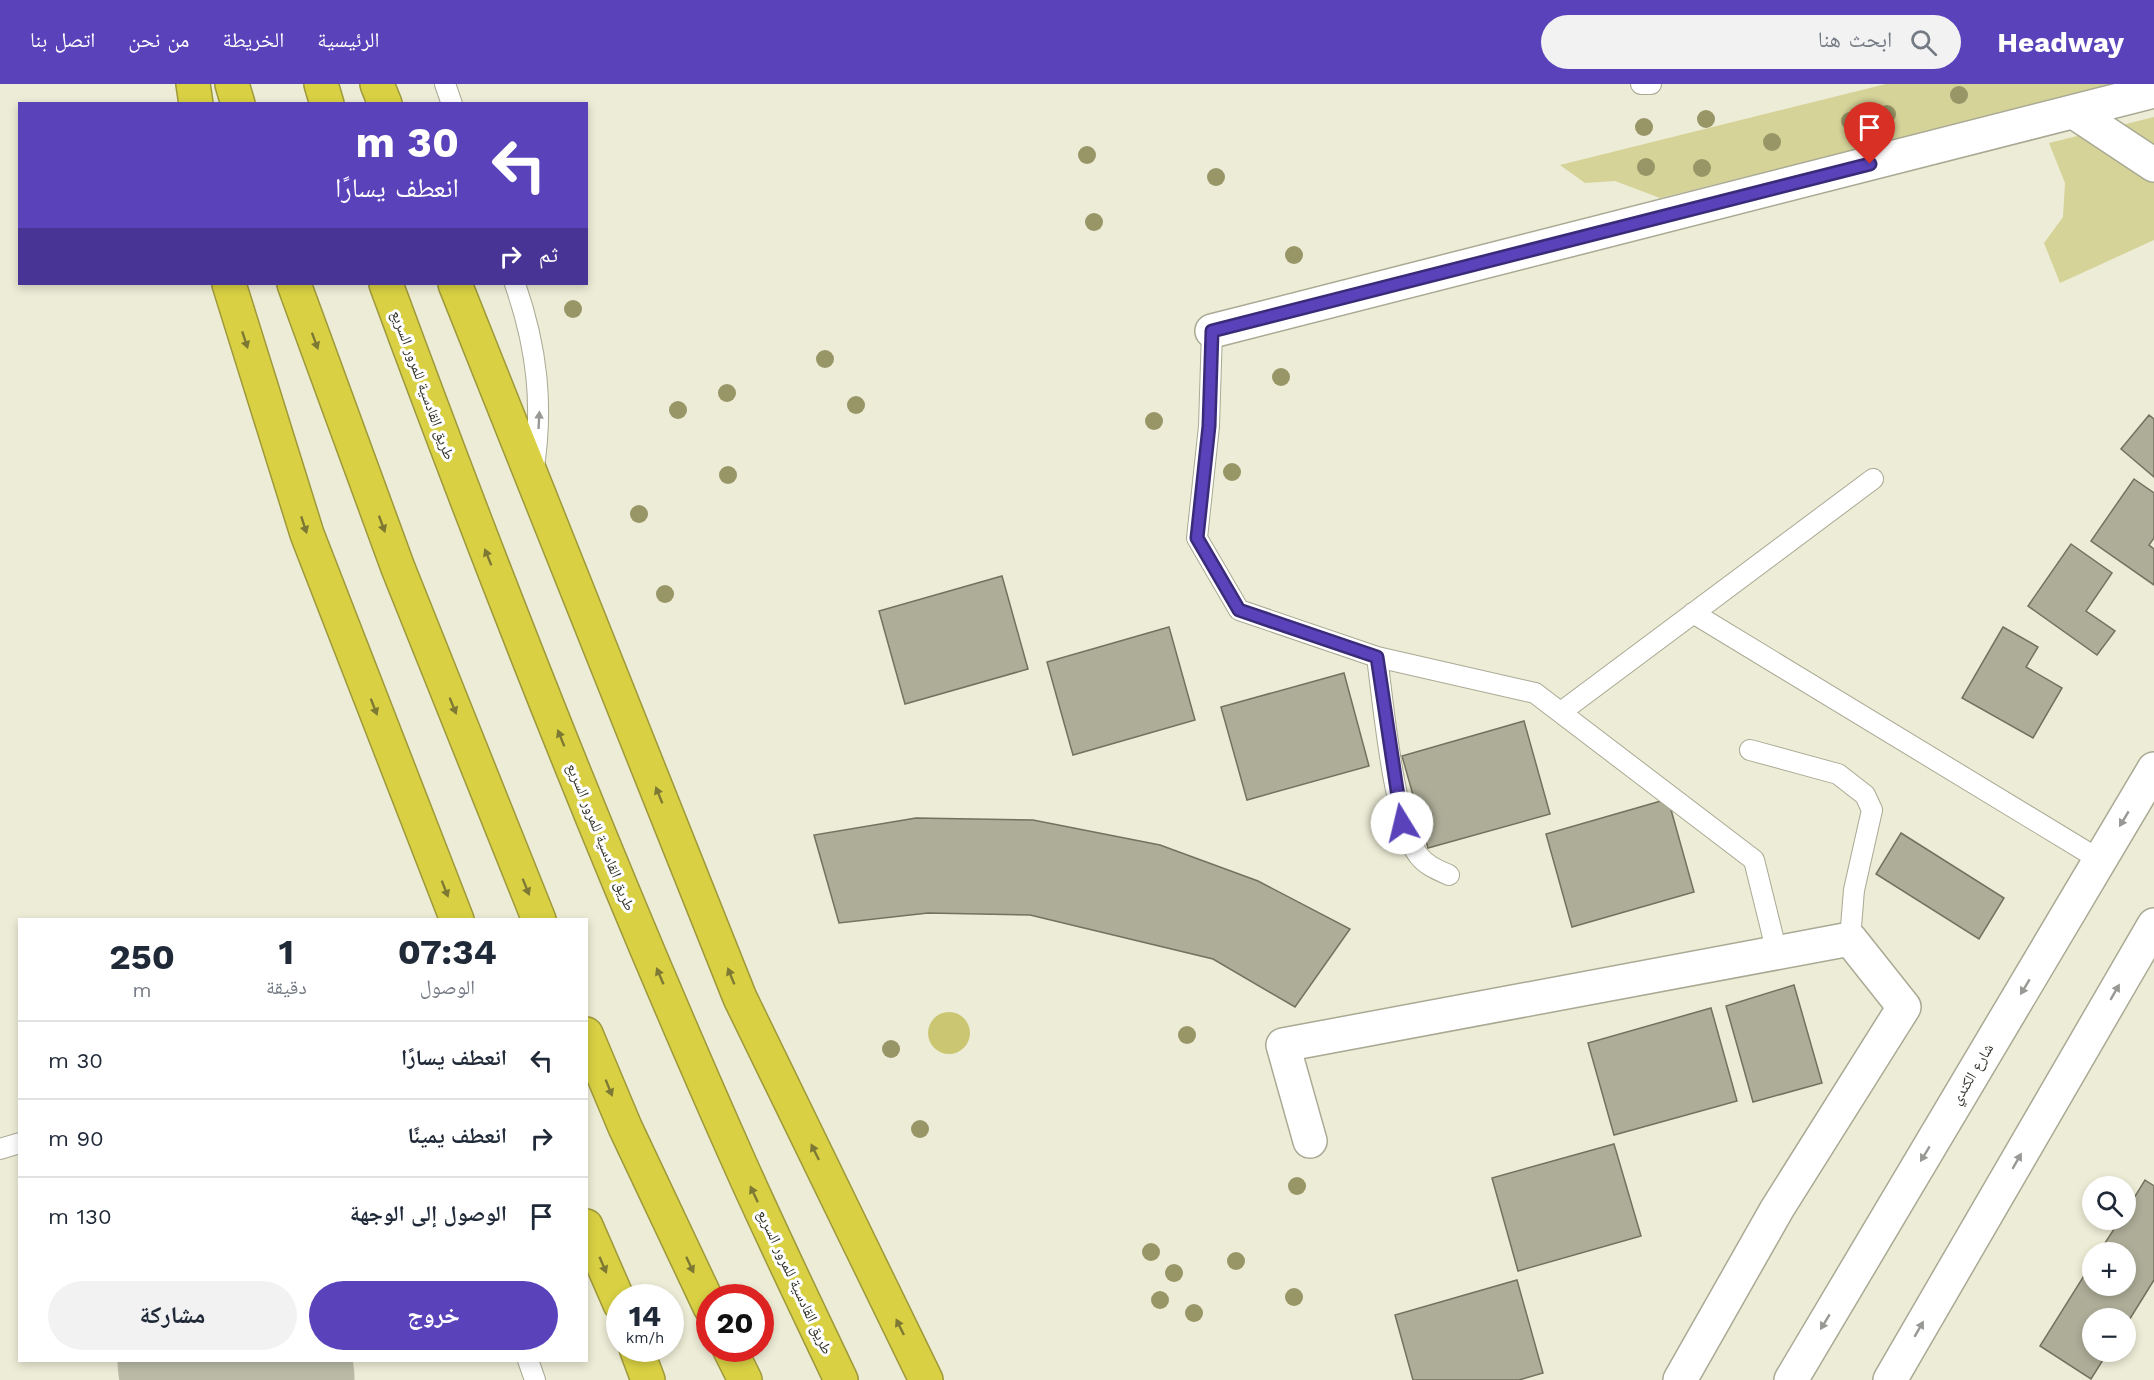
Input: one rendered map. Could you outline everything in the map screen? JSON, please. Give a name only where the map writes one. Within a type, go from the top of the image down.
[{"type":"highway","points":[[193,84],[196,102]]},
{"type":"highway","points":[[232,84],[237,102]]},
{"type":"highway","points":[[321,84],[326,102]]},
{"type":"highway","points":[[377,84],[384,102]]},
{"type":"highway","points":[[228,285],[307,534],[456,918]]},
{"type":"highway","points":[[295,285],[399,568],[538,918]]},
{"type":"highway","name":"طريق القادسية للمرور السريع","points":[[386,285],[479,536],[601,838],[740,1164],[841,1380]]},
{"type":"highway","points":[[455,285],[740,998],[926,1380]]},
{"type":"highway","points":[[588,1039],[625,1127],[699,1284]]},
{"type":"highway","points":[[588,1231],[611,1284]]},
{"type":"highway","points":[[641,1362],[648,1380]]},
{"type":"highway","points":[[736,1362],[745,1380]]},
{"type":"street","points":[[1212,331],[2154,91]]},
{"type":"street","points":[[2074,112],[2154,165]]},
{"type":"street","name":"شارع الكندي","points":[[1791,1380],[2154,769]]},
{"type":"street","points":[[1890,1380],[2154,925]]},
{"type":"street","points":[[1310,1141],[1283,1045],[1850,939],[1904,1007],[1777,1209],[1680,1380]]},
{"type":"lane","points":[[445,84],[451,102]]},
{"type":"lane","points":[[1641,84],[1651,84]]},
{"type":"lane","points":[[514,285],[533,344],[538,377],[540,411],[532,478]]},
{"type":"lane","points":[[1212,331],[1209,426],[1197,538],[1239,610],[1377,657],[1535,693],[1754,860],[1777,953]]},
{"type":"lane","points":[[1561,712],[1873,479]]},
{"type":"lane","points":[[1693,613],[2100,860]]},
{"type":"lane","points":[[1377,657],[1402,823],[1417,854],[1430,866],[1449,875]]},
{"type":"lane","points":[[1750,750],[1838,774],[1865,795],[1872,810],[1854,890],[1850,939]]},
{"type":"lane","points":[[0,1149],[18,1144]]},
{"type":"lane","points":[[529,1362],[535,1380]]},
{"type":"shaded area","points":[[1886,84],[2121,84],[1660,198],[1615,181],[1585,183],[1560,165]]},
{"type":"shaded area","points":[[2154,117],[2154,240],[2060,283],[2044,243],[2063,217],[2065,183],[2049,143]]},
{"type":"shaded area","points":[[949,1012],[964,1018],[970,1033],[964,1048],[949,1054],[934,1048],[928,1033],[934,1018]]},
{"type":"building","points":[[2149,415],[2154,419],[2154,477],[2121,449]]},
{"type":"building","points":[[2134,479],[2154,493],[2154,538],[2149,545],[2154,549],[2154,585],[2091,541]]},
{"type":"building","points":[[2071,544],[2112,573],[2086,611],[2115,631],[2097,655],[2028,606]]},
{"type":"building","points":[[1002,576],[1028,669],[905,704],[879,611]]},
{"type":"building","points":[[1169,627],[1195,720],[1073,755],[1047,662]]},
{"type":"building","points":[[2003,627],[2038,647],[2026,667],[2062,688],[2033,738],[1962,698]]},
{"type":"building","points":[[1344,673],[1369,766],[1247,800],[1221,707]]},
{"type":"building","points":[[1524,721],[1550,814],[1428,848],[1402,756]]},
{"type":"building","points":[[1668,799],[1694,892],[1572,927],[1546,834]]},
{"type":"building","points":[[916,818],[1033,820],[1160,845],[1258,881],[1350,929],[1295,1007],[1213,959],[1030,915],[928,913],[839,923],[814,835]]},
{"type":"building","points":[[1901,833],[2004,898],[1979,939],[1876,874]]},
{"type":"building","points":[[1794,985],[1822,1083],[1753,1102],[1726,1006]]},
{"type":"building","points":[[1711,1008],[1737,1101],[1614,1135],[1588,1043]]},
{"type":"building","points":[[1614,1144],[1641,1236],[1518,1271],[1492,1178]]},
{"type":"building","points":[[2145,1180],[2154,1186],[2154,1280],[2136,1309],[2082,1308],[2082,1362],[2102,1362],[2091,1379],[2040,1346],[2082,1279],[2082,1296],[2136,1296],[2136,1242],[2106,1242],[2113,1230],[2136,1230],[2136,1195]]},
{"type":"building","points":[[1517,1280],[1543,1373],[1519,1380],[1413,1380],[1395,1315]]},
{"type":"runway","points":[[234,1362],[239,1380]]},
{"type":"route","points":[[1402,823],[1377,657],[1239,610],[1197,538],[1203,464],[1209,426],[1212,331],[1870,164]]}]
